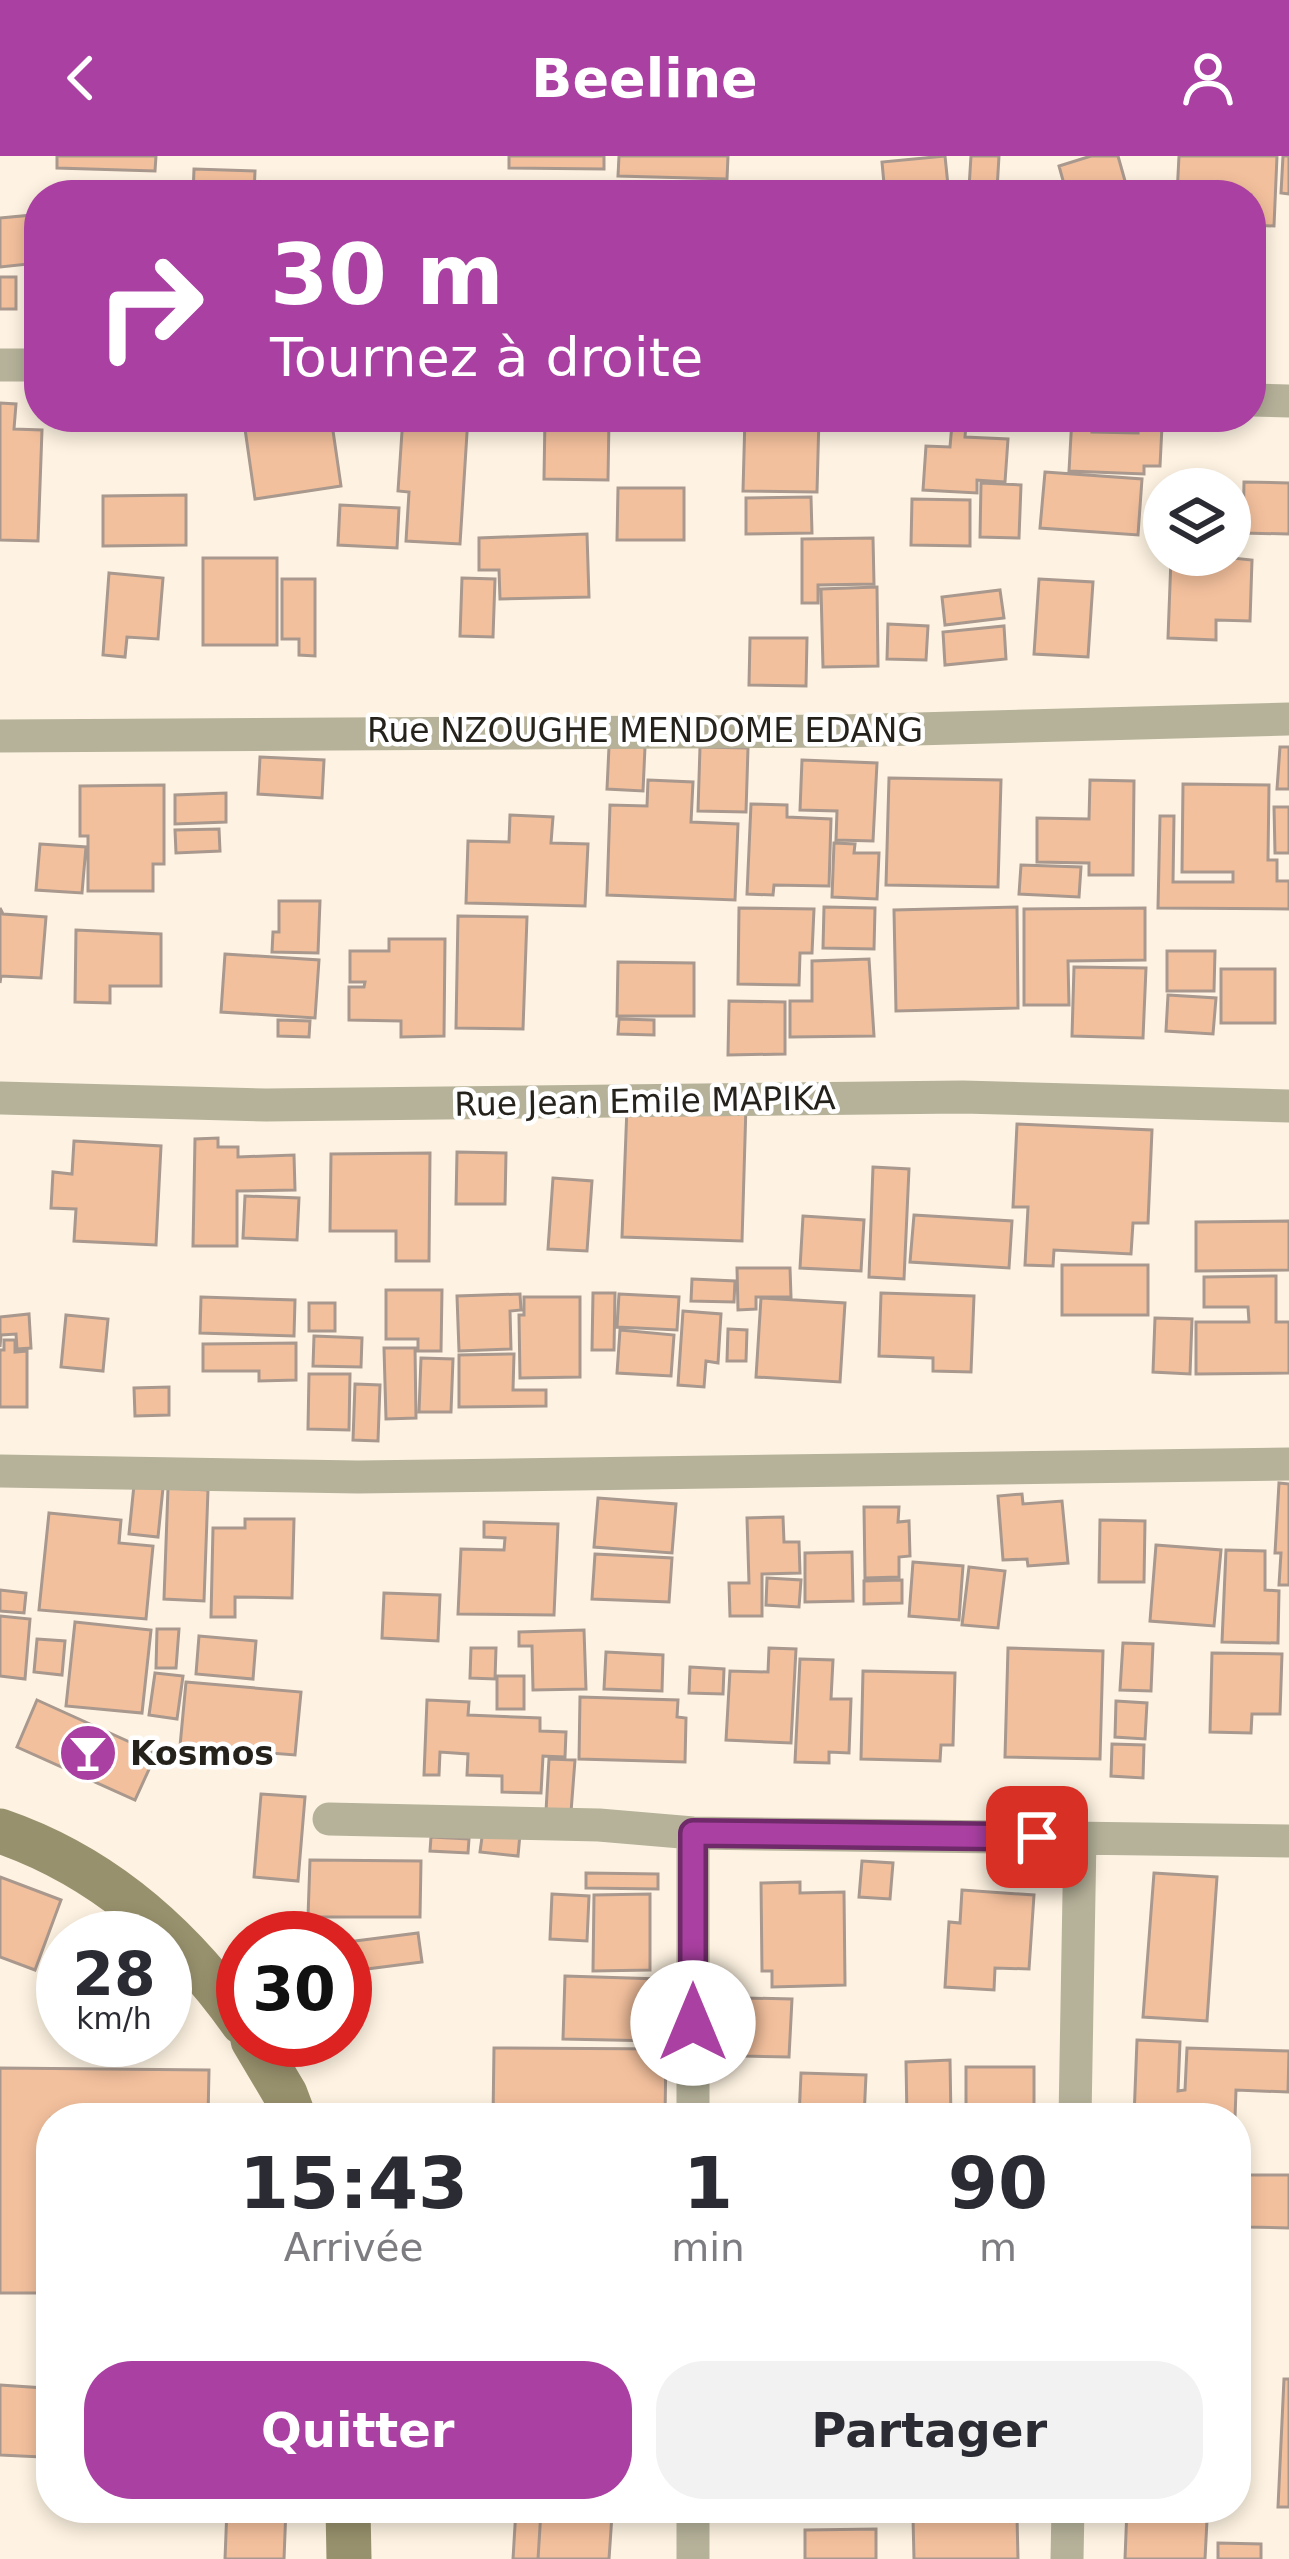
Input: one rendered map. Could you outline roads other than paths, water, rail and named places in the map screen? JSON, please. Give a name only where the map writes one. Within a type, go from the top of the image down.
[{"type":"main road","points":[[0,1832],[74,1864],[130,1900],[178,1943],[216,1990]]},
{"type":"main road","points":[[269,2067],[288,2103]]},
{"type":"main road","points":[[348,2523],[349,2559]]},
{"type":"street","name":"Rue NZOUGHE MENDOME EDANG","points":[[0,736],[841,731],[1289,719]]},
{"type":"street","name":"Rue Jean Emile MAPIKA","points":[[0,1098],[290,1105],[962,1097],[1289,1106]]},
{"type":"street","points":[[0,1471],[358,1478],[1289,1464]]},
{"type":"street","points":[[329,1819],[599,1825],[693,1833],[1289,1841]]},
{"type":"street","points":[[693,1833],[693,2103]]},
{"type":"street","points":[[1075,2103],[1080,1837]]},
{"type":"street","points":[[693,2523],[693,2559]]},
{"type":"street","points":[[1067,2559],[1068,2523]]},
{"type":"place","name":"Kosmos","points":[[88,1753]]}]
